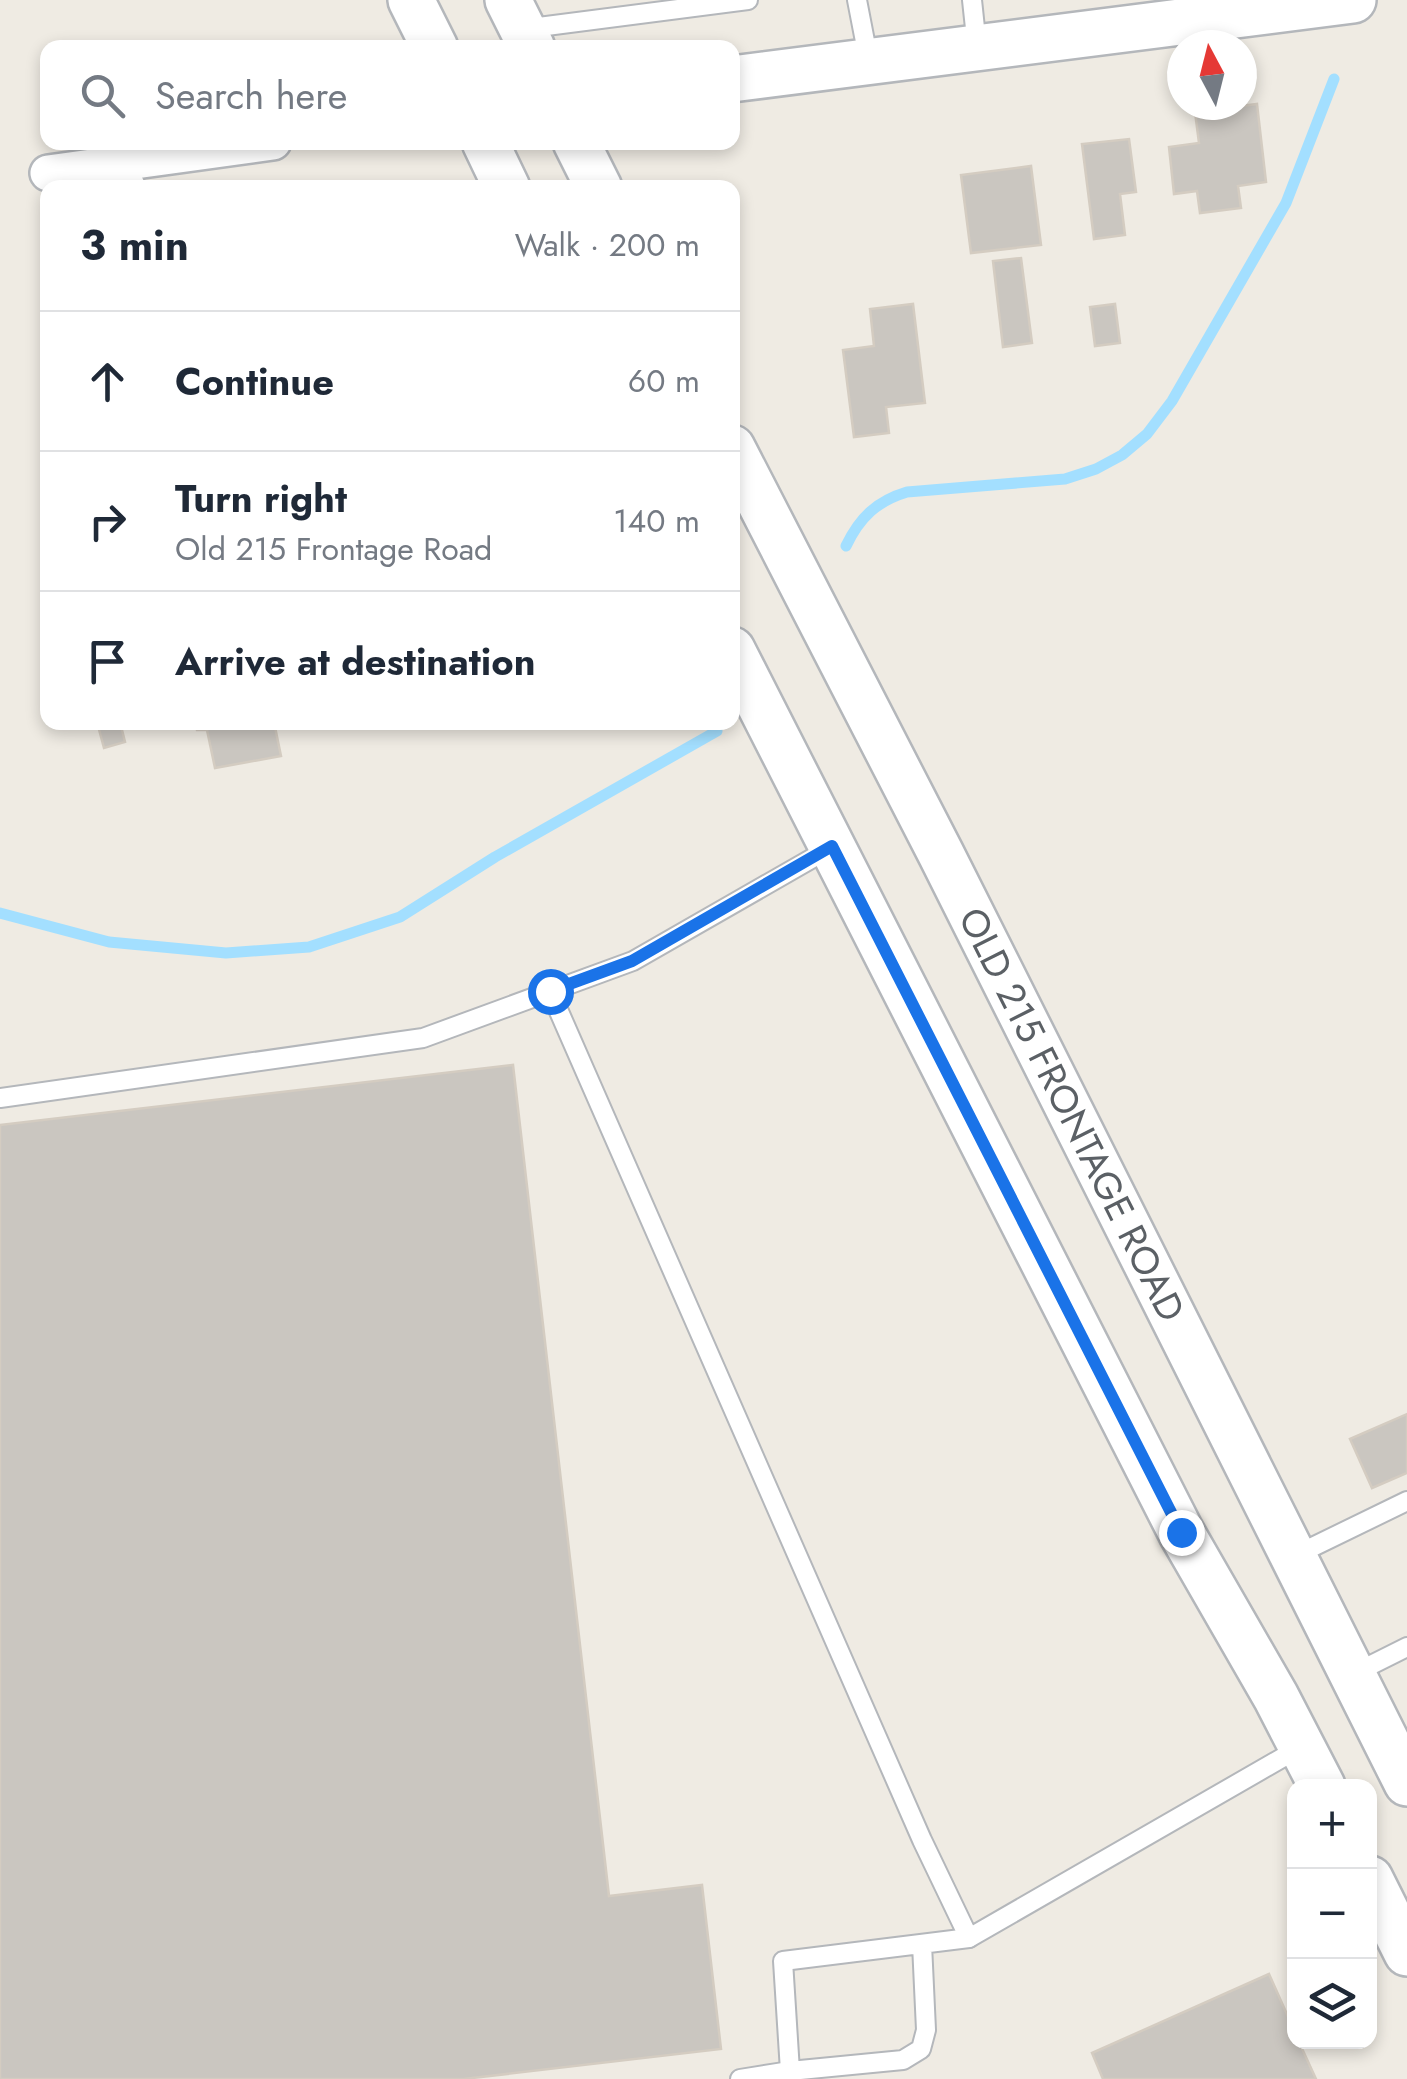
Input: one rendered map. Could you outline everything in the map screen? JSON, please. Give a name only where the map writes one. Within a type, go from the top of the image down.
[{"type":"street","points":[[411,0],[431,40]]},
{"type":"street","points":[[740,78],[1353,0]]},
{"type":"street","points":[[52,180],[132,175],[239,150]]},
{"type":"street","points":[[489,150],[503,180]]},
{"type":"street","points":[[580,150],[595,180]]},
{"type":"street","name":"OLD 215 FRONTAGE ROAD","points":[[740,464],[941,854],[1407,1782]]},
{"type":"street","points":[[740,666],[1181,1532],[1318,1779]]},
{"type":"street","points":[[1377,1893],[1407,1953]]},
{"type":"lane","points":[[521,26],[748,0]]},
{"type":"lane","points":[[857,0],[869,62]]},
{"type":"lane","points":[[972,0],[977,48]]},
{"type":"lane","points":[[0,1098],[423,1038],[632,961],[832,846]]},
{"type":"lane","points":[[550,991],[968,1938]]},
{"type":"lane","points":[[1293,1556],[1407,1501]]},
{"type":"lane","points":[[1352,1674],[1407,1647]]},
{"type":"lane","points":[[790,2071],[782,1961],[968,1938],[1302,1746]]},
{"type":"lane","points":[[740,2079],[903,2060],[921,2049],[926,2030],[922,1944]]},
{"type":"building","points":[[1257,104],[1266,182],[1238,186],[1241,208],[1200,213],[1197,191],[1174,194],[1169,147],[1199,143],[1196,120],[1257,120]]},
{"type":"building","points":[[1129,139],[1136,192],[1120,194],[1125,235],[1094,239],[1082,144]]},
{"type":"building","points":[[1031,166],[1041,245],[971,253],[961,175]]},
{"type":"building","points":[[1021,258],[1032,343],[1003,347],[993,261]]},
{"type":"building","points":[[913,304],[925,403],[886,407],[889,433],[854,437],[843,350],[874,346],[870,309]]},
{"type":"building","points":[[1115,304],[1120,343],[1095,346],[1090,307]]},
{"type":"building","points":[[99,730],[122,730],[125,742],[104,748]]},
{"type":"building","points":[[207,730],[276,730],[281,756],[215,768]]},
{"type":"building","points":[[513,1065],[609,1896],[702,1885],[721,2049],[464,2079],[0,2079],[0,1125]]},
{"type":"building","points":[[1407,1414],[1407,1473],[1372,1488],[1350,1439]]},
{"type":"building","points":[[1269,1974],[1287,2014],[1287,2049],[1302,2049],[1316,2079],[1103,2079],[1092,2053]]},
{"type":"waterway","points":[[846,546],[871,512],[896,496],[1065,479],[1122,455],[1147,434],[1172,401],[1286,203],[1334,79]]},
{"type":"waterway","points":[[0,913],[109,942],[226,953],[309,947],[400,917],[495,857],[717,731]]},
{"type":"route","points":[[550,991],[632,961],[832,846],[1181,1532]]}]
